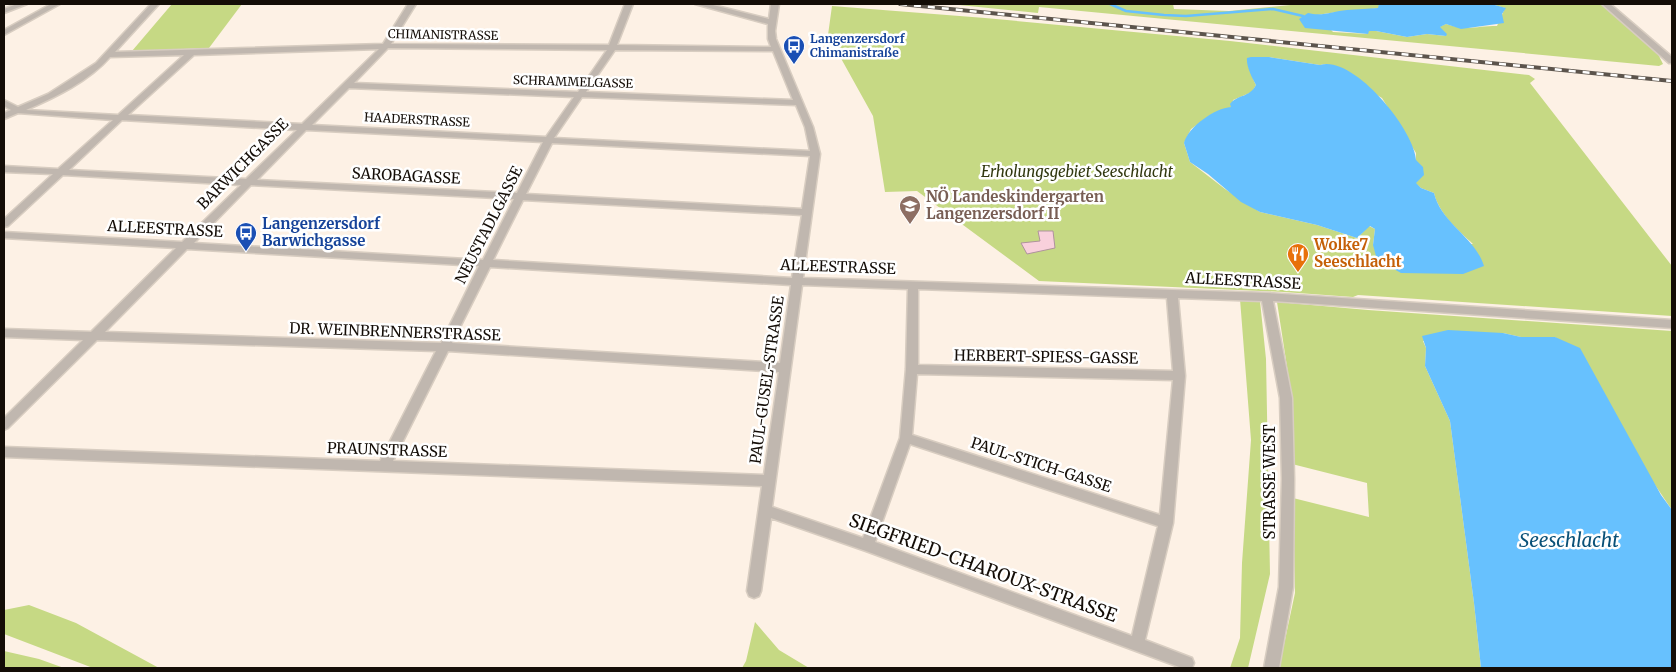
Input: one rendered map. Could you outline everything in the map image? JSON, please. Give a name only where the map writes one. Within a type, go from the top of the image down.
[{"type":"street","points":[[4,11],[23,4]]},
{"type":"street","points":[[4,34],[56,4]]},
{"type":"street","points":[[4,116],[19,111],[69,86],[110,55],[155,4]]},
{"type":"street","name":"BARWICHGASSE","points":[[4,425],[386,46],[412,4]]},
{"type":"street","name":"NEUSTADLGASSE","points":[[384,466],[549,139],[612,48],[629,4]]},
{"type":"street","points":[[699,4],[751,19],[772,22]]},
{"type":"street","name":"PAUL-GUSEL-STRASSE","points":[[754,591],[815,154],[813,140],[771,35],[775,4]]},
{"type":"street","points":[[1606,4],[1662,54],[1672,60]]},
{"type":"street","name":"CHIMANISTRASSE","points":[[110,55],[386,46],[776,50]]},
{"type":"street","points":[[4,224],[191,53]]},
{"type":"street","name":"SCHRAMMELGASSE","points":[[347,85],[799,103]]},
{"type":"street","points":[[4,103],[19,111]]},
{"type":"street","name":"HAADERSTRASSE","points":[[19,111],[303,128],[815,154]]},
{"type":"street","name":"SAROBAGASSE","points":[[4,169],[807,212]]},
{"type":"street","name":"ALLEESTRASSE","points":[[4,234],[798,282],[1267,297],[1672,324]]},
{"type":"street","points":[[867,545],[906,438],[912,369],[913,285]]},
{"type":"street","points":[[1137,644],[1166,523],[1179,376],[1172,293]]},
{"type":"street","name":"STRASSE WEST","points":[[1267,297],[1286,398],[1288,479],[1286,587],[1272,668]]},
{"type":"street","name":"DR. WEINBRENNERSTRASSE","points":[[4,333],[444,347],[785,368]]},
{"type":"street","name":"HERBERT-SPIESS-GASSE","points":[[912,369],[1179,376]]},
{"type":"street","name":"PAUL-STICH-GASSE","points":[[906,438],[1166,523]]},
{"type":"street","name":"PRAUNSTRASSE","points":[[4,452],[769,481]]},
{"type":"street","name":"SIEGFRIED-CHAROUX-STRASSE","points":[[765,510],[867,545],[1187,663]]},
{"type":"green space","points":[[172,4],[242,4],[209,48],[132,51]]},
{"type":"green space","points":[[949,4],[1173,4],[1174,9],[1229,11],[1301,4],[1379,4],[1379,8],[1317,15],[1333,32],[1368,34],[1368,31],[1376,31],[1407,37],[1427,34],[1446,36],[1439,27],[1446,24],[1466,28],[1497,26],[1505,8],[1491,4],[1602,4],[1657,52],[1663,64],[1659,66],[1039,7],[1038,13]]},
{"type":"green space","name":"Erholungsgebiet Seeschlacht","points":[[832,6],[1230,41],[1529,75],[1535,79],[1530,83],[1672,266],[1672,316],[1358,295],[1353,297],[1039,281],[917,191],[885,192],[873,116],[828,35]],"holes":[[[1269,57],[1320,65],[1325,64],[1382,98],[1416,153],[1415,183],[1421,188],[1434,193],[1436,201],[1445,215],[1473,244],[1373,245],[1375,229],[1369,226],[1357,238],[1317,225],[1260,212],[1225,189],[1190,162],[1184,143],[1191,129],[1212,114],[1232,107],[1233,100],[1252,92],[1256,85],[1248,66]]]},
{"type":"green space","points":[[1240,299],[1260,301],[1266,359],[1270,574],[1248,668],[1230,668],[1240,638],[1242,563],[1251,440]]},
{"type":"green space","points":[[1277,302],[1672,331],[1672,510],[1555,337],[1521,337],[1503,333],[1423,341],[1426,348],[1425,366],[1450,421],[1481,668],[1279,668],[1295,593],[1293,498],[1369,517],[1367,483],[1292,464],[1292,399]]},
{"type":"green space","points":[[29,605],[76,623],[159,668],[93,668],[4,634],[4,610]]},
{"type":"green space","points":[[755,622],[779,650],[809,668],[742,668],[746,661]]},
{"type":"green space","points":[[4,651],[39,659],[64,668],[4,668]]},
{"type":"water","points":[[1379,4],[1491,4],[1506,8],[1502,14],[1504,23],[1461,29],[1446,24],[1440,27],[1447,34],[1446,36],[1427,34],[1407,37],[1376,31],[1369,31],[1368,34],[1305,28],[1299,19],[1308,13],[1323,14],[1378,8]]},
{"type":"water","points":[[1269,57],[1320,65],[1334,65],[1365,83],[1394,115],[1413,147],[1416,160],[1423,167],[1424,175],[1416,183],[1421,188],[1434,193],[1444,213],[1480,256],[1484,266],[1463,274],[1401,273],[1385,264],[1376,256],[1373,245],[1375,229],[1370,226],[1357,238],[1317,225],[1260,212],[1241,202],[1208,174],[1190,162],[1184,143],[1196,125],[1217,111],[1231,107],[1230,104],[1233,101],[1250,92],[1256,85],[1247,65],[1247,58]]},
{"type":"water","name":"Seeschlacht","points":[[1448,330],[1503,333],[1521,337],[1555,337],[1580,348],[1661,495],[1672,510],[1672,668],[1481,668],[1450,421],[1425,366],[1426,348],[1422,336]]},
{"type":"building","points":[[1038,231],[1053,231],[1055,248],[1027,254],[1021,243],[1040,241]]},
{"type":"waterway","points":[[1110,4],[1126,11],[1164,15],[1186,16],[1273,9],[1303,16]]},
{"type":"railway","points":[[900,4],[1672,81]]},
{"type":"place","name":"Langenzersdorf Chimanistraße","points":[[794,65]]},
{"type":"place","name":"NÖ Landeskindergarten Langenzersdorf II","points":[[910,225]]},
{"type":"place","name":"Langenzersdorf Barwichgasse","points":[[246,252]]},
{"type":"place","name":"Wolke7 Seeschlacht","points":[[1298,273]]}]
